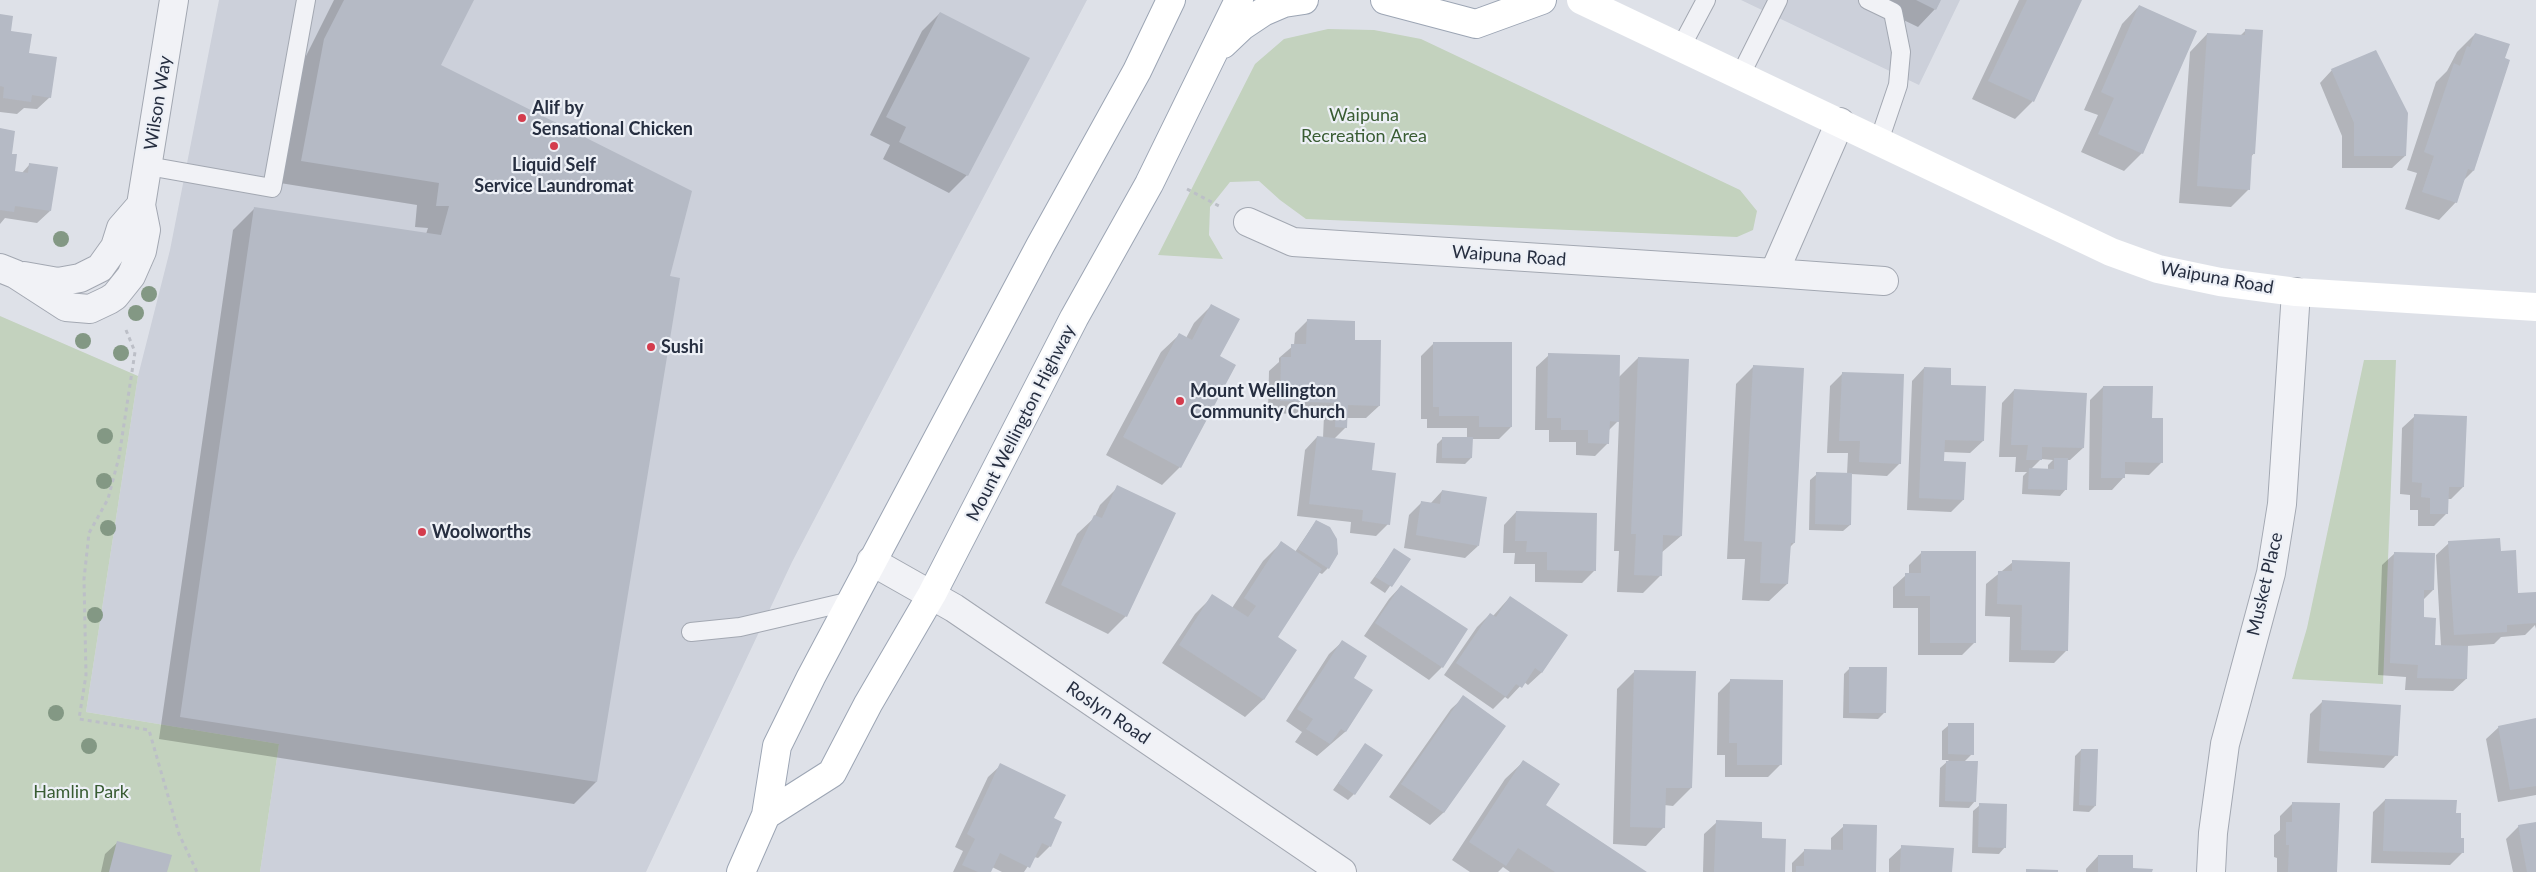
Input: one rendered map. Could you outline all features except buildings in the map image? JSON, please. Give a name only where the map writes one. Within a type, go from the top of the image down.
[{"type":"main road","points":[[1137,71],[1148,0]]},
{"type":"main road","points":[[742,872],[766,815],[777,746],[871,561],[1035,254],[1137,71],[1171,0]]},
{"type":"main road","name":"Mount Wellington Highway","points":[[766,815],[832,773],[909,631],[932,594],[1074,318],[1149,184],[1239,0]]},
{"type":"main road","points":[[1215,52],[1242,26],[1263,12],[1284,4],[1304,0]]},
{"type":"main road","points":[[1385,0],[1476,24],[1542,0]]},
{"type":"main road","name":"Waipuna Road","points":[[1580,0],[2111,252],[2158,269],[2220,282],[2296,292],[2536,307]]},
{"type":"street","name":"Wilson Way","points":[[8,271],[58,282],[80,278],[100,268],[115,247],[121,228],[141,205],[174,0]]},
{"type":"street","points":[[1774,274],[1840,122]]},
{"type":"street","name":"Waipuna Road","points":[[1248,222],[1293,242],[1884,281]]},
{"type":"street","name":"Musket Place","points":[[2211,872],[2213,833],[2225,744],[2271,573],[2282,504],[2296,292]]},
{"type":"street","name":"Roslyn Road","points":[[871,561],[932,594],[1342,872]]},
{"type":"lane","points":[[148,166],[272,188],[306,0]]},
{"type":"lane","points":[[1681,48],[1706,0]]},
{"type":"lane","points":[[1740,76],[1778,0]]},
{"type":"lane","points":[[1868,0],[1893,12],[1902,52],[1898,85],[1879,141]]},
{"type":"lane","points":[[691,632],[740,627],[850,601]]},
{"type":"path","points":[[124,325],[135,352],[119,457],[108,499],[89,533],[84,579],[86,676],[79,719],[149,730],[179,834],[197,872]]},
{"type":"shaded area","points":[[219,0],[1087,0],[792,562],[646,872],[260,872],[279,744],[86,712],[138,376],[170,250]]},
{"type":"shaded area","points":[[1741,0],[1960,0],[1919,85]]},
{"type":"green space","name":"Waipuna Recreation Area","points":[[1328,29],[1374,30],[1421,39],[1740,190],[1757,211],[1753,230],[1737,237],[1306,219],[1280,200],[1259,181],[1230,182],[1210,207],[1209,235],[1223,259],[1158,255],[1255,64],[1284,39]]},
{"type":"green space","name":"Hamlin Park","points":[[0,316],[138,376],[86,712],[279,744],[260,872],[0,872]]},
{"type":"green space","points":[[2364,360],[2396,360],[2383,684],[2292,679],[2307,628]]},
{"type":"place","name":"Alif by Sensational Chicken","points":[[522,118]]},
{"type":"place","name":"Liquid Self Service Laundromat","points":[[554,146]]},
{"type":"place","name":"Sushi","points":[[651,347]]},
{"type":"place","name":"Mount Wellington Community Church","points":[[1180,401]]},
{"type":"place","name":"Woolworths","points":[[422,532]]}]
